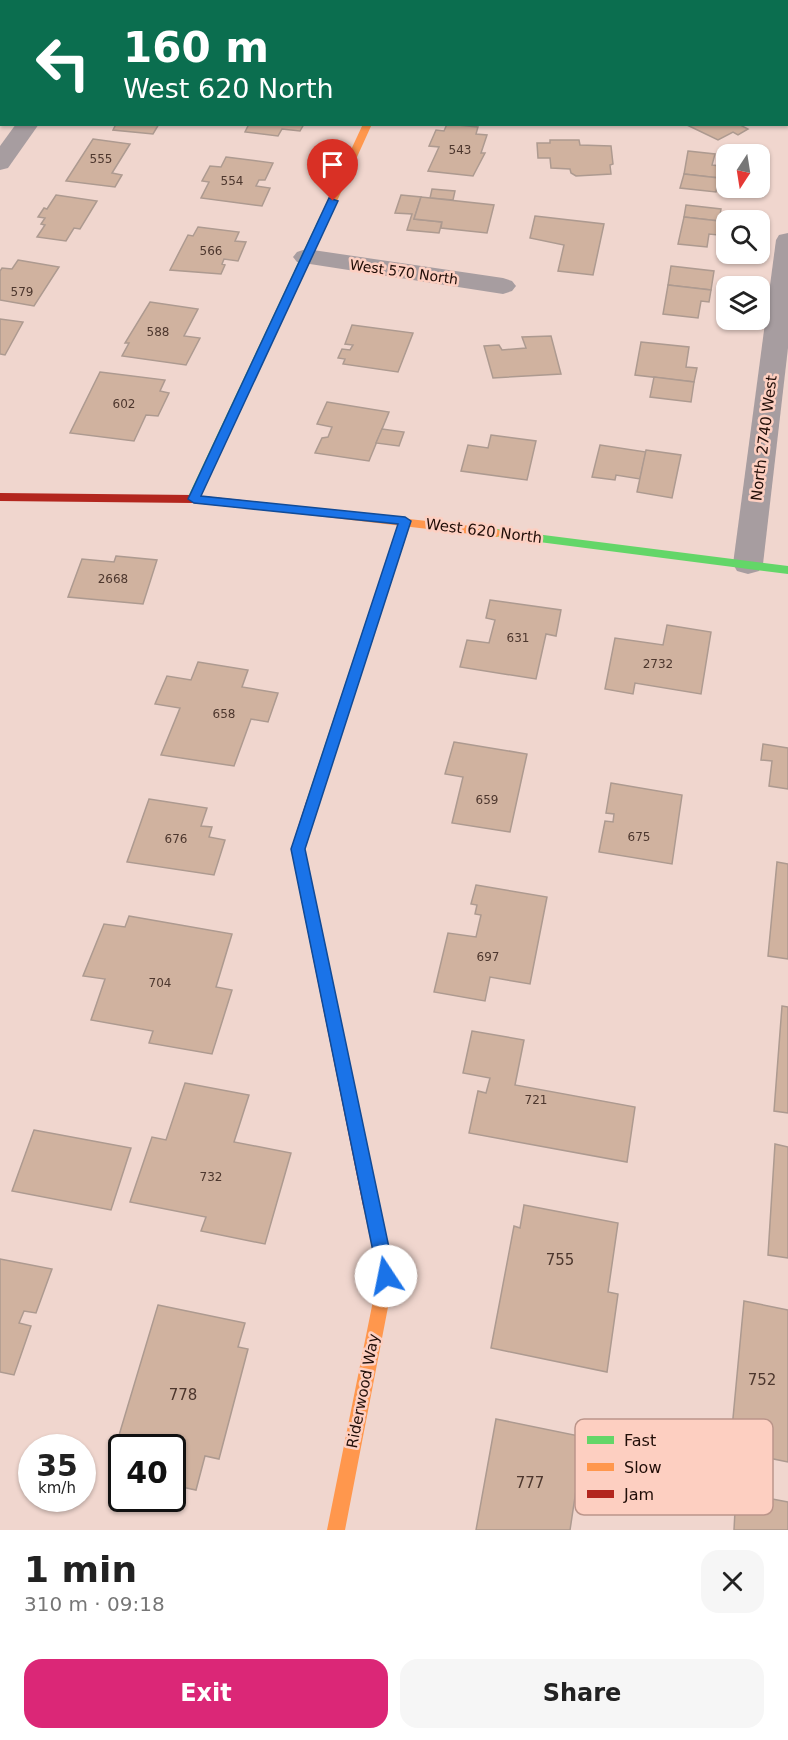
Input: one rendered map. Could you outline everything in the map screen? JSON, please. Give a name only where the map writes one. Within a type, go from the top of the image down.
[{"type":"street","points":[[0,163],[27,126]]},
{"type":"street","points":[[194,499],[367,126]]},
{"type":"street","name":"North 2740 West","points":[[748,564],[788,240]]},
{"type":"street","name":"West 570 North","points":[[306,257],[502,286]]},
{"type":"street","name":"West 620 North","points":[[0,497],[194,499],[405,521],[788,570]]},
{"type":"street","name":"Riderwood Way","points":[[336,1530],[386,1276],[298,849],[405,521]]},
{"type":"building","points":[[115,126],[158,126],[153,134],[113,130]]},
{"type":"building","points":[[248,126],[303,126],[300,131],[282,129],[278,136],[245,132]]},
{"type":"building","points":[[446,126],[468,126],[478,127],[476,134],[487,135],[481,153],[485,153],[473,176],[428,171],[439,147],[429,146],[436,130],[444,131]]},
{"type":"building","points":[[689,126],[742,126],[748,129],[738,135],[733,132],[718,140]]},
{"type":"building","points":[[93,139],[130,144],[112,173],[122,175],[115,187],[66,181]]},
{"type":"building","points":[[550,140],[579,140],[580,145],[611,146],[613,164],[610,165],[611,174],[576,176],[571,173],[570,169],[551,168],[550,158],[538,158],[537,143],[550,143]]},
{"type":"building","points":[[688,151],[715,154],[712,165],[716,165],[716,178],[684,174]]},
{"type":"building","points":[[226,157],[273,163],[265,180],[259,180],[256,186],[270,188],[262,206],[201,198],[209,182],[202,181],[210,166],[221,167]]},
{"type":"building","points":[[684,174],[716,178],[716,192],[680,188]]},
{"type":"building","points":[[432,189],[455,191],[453,200],[430,198]]},
{"type":"building","points":[[56,195],[97,201],[80,229],[74,228],[66,241],[37,237],[45,225],[41,224],[45,218],[38,217],[44,208],[47,209]]},
{"type":"building","points":[[401,195],[421,197],[414,219],[442,222],[439,233],[407,230],[412,214],[395,213]]},
{"type":"building","points":[[421,197],[494,205],[487,233],[441,228],[442,222],[414,219]]},
{"type":"building","points":[[686,205],[721,209],[716,210],[716,221],[684,217]]},
{"type":"building","points":[[535,216],[604,224],[593,275],[558,271],[564,245],[530,238]]},
{"type":"building","points":[[684,217],[716,221],[716,235],[709,234],[707,247],[678,244]]},
{"type":"building","points":[[198,227],[239,232],[235,241],[246,242],[238,261],[224,259],[222,264],[225,265],[221,274],[170,270],[188,235],[193,236]]},
{"type":"building","points":[[18,260],[59,267],[34,306],[0,300],[0,271],[2,268],[12,269]]},
{"type":"building","points":[[671,266],[714,271],[711,290],[668,285]]},
{"type":"building","points":[[668,285],[711,290],[709,302],[701,301],[698,318],[663,314]]},
{"type":"building","points":[[150,302],[198,309],[184,336],[200,338],[186,365],[122,356],[129,343],[125,343]]},
{"type":"building","points":[[0,319],[23,322],[5,355],[0,354]]},
{"type":"building","points":[[352,325],[413,333],[398,372],[343,364],[345,359],[338,358],[342,349],[350,350],[353,345],[345,344]]},
{"type":"building","points":[[551,336],[561,374],[493,378],[484,346],[499,345],[502,350],[526,348],[522,337]]},
{"type":"building","points":[[641,342],[689,347],[686,367],[697,368],[694,382],[635,375]]},
{"type":"building","points":[[100,372],[165,380],[160,391],[169,393],[158,416],[146,415],[134,441],[70,433]]},
{"type":"building","points":[[654,377],[694,382],[691,402],[650,397]]},
{"type":"building","points":[[327,402],[389,412],[369,461],[315,453],[322,438],[328,437],[332,427],[317,424]]},
{"type":"building","points":[[382,429],[404,432],[399,446],[376,443]]},
{"type":"building","points":[[491,435],[536,441],[527,480],[461,471],[468,445],[488,448]]},
{"type":"building","points":[[600,445],[646,452],[640,479],[616,475],[615,480],[592,477]]},
{"type":"building","points":[[646,450],[681,455],[672,498],[637,492]]},
{"type":"building","points":[[116,556],[157,560],[143,604],[68,597],[82,559],[114,562]]},
{"type":"building","points":[[490,600],[561,610],[556,636],[546,634],[536,679],[460,667],[467,640],[489,643],[495,620],[486,618]]},
{"type":"building","points":[[667,625],[711,632],[701,694],[635,683],[633,694],[605,689],[615,638],[663,645]]},
{"type":"building","points":[[198,662],[248,670],[242,687],[278,693],[268,722],[251,719],[234,766],[161,755],[180,708],[155,704],[167,676],[191,680]]},
{"type":"building","points":[[454,742],[527,754],[510,832],[452,823],[463,777],[445,774]]},
{"type":"building","points":[[763,744],[788,748],[788,789],[769,786],[772,761],[761,760]]},
{"type":"building","points":[[611,783],[682,795],[672,864],[599,852],[605,821],[613,822],[614,814],[606,813]]},
{"type":"building","points":[[149,799],[207,808],[201,826],[212,827],[209,837],[225,840],[214,875],[127,862]]},
{"type":"building","points":[[777,862],[788,864],[788,959],[768,956]]},
{"type":"building","points":[[476,885],[547,897],[530,984],[490,977],[485,1001],[434,992],[448,933],[476,937],[481,915],[475,914],[477,905],[471,904]]},
{"type":"building","points":[[129,916],[232,934],[216,987],[232,990],[212,1054],[149,1043],[153,1031],[91,1020],[105,979],[83,976],[104,924],[125,927]]},
{"type":"building","points":[[782,1006],[788,1007],[788,1113],[774,1111]]},
{"type":"building","points":[[472,1031],[524,1040],[515,1085],[635,1107],[627,1162],[469,1133],[478,1091],[486,1093],[490,1078],[463,1073]]},
{"type":"building","points":[[185,1083],[249,1095],[234,1142],[291,1153],[265,1244],[201,1231],[206,1217],[130,1202],[152,1137],[166,1140]]},
{"type":"building","points":[[34,1130],[131,1148],[111,1210],[12,1191]]},
{"type":"building","points":[[775,1144],[788,1147],[788,1258],[768,1255]]},
{"type":"building","points":[[524,1205],[618,1223],[608,1292],[618,1294],[607,1372],[491,1348],[514,1226],[520,1228]]},
{"type":"building","points":[[0,1259],[52,1269],[36,1313],[24,1311],[19,1323],[31,1326],[14,1375],[0,1372]]},
{"type":"building","points":[[744,1301],[788,1310],[788,1462],[773,1459],[773,1419],[733,1419]]},
{"type":"building","points":[[158,1305],[245,1323],[238,1347],[248,1349],[219,1459],[205,1456],[196,1490],[186,1488],[186,1434],[119,1434]]},
{"type":"building","points":[[496,1419],[575,1435],[575,1497],[570,1530],[476,1530]]},
{"type":"building","points":[[773,1499],[788,1502],[788,1530],[734,1530],[735,1515],[773,1515]]},
{"type":"traffic: fast","points":[[193,499],[327,212]]},
{"type":"traffic: fast","points":[[313,802],[405,521]]},
{"type":"traffic: fast","points":[[497,533],[788,570]]},
{"type":"traffic: slow","points":[[327,212],[367,126]]},
{"type":"traffic: slow","points":[[242,504],[497,533]]},
{"type":"traffic: slow","points":[[336,1530],[386,1276],[371,1206]]},
{"type":"traffic: jam","points":[[0,497],[193,499],[242,504]]},
{"type":"traffic: jam","points":[[313,802],[298,849],[371,1206]]},
{"type":"route","points":[[333,201],[194,499],[405,521],[298,849],[386,1276]]}]
